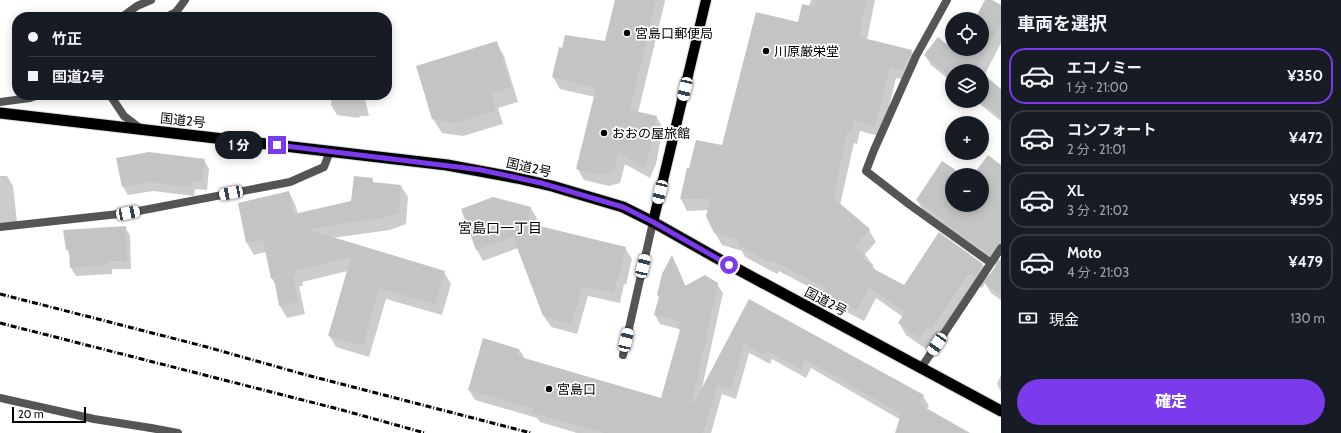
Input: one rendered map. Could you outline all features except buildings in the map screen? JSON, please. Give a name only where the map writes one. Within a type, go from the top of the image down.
[{"type":"highway","name":"国道2号","points":[[0,114],[330,151],[481,170],[552,186],[623,207],[1001,411]]},
{"type":"main road","points":[[653,222],[706,0]]},
{"type":"street","points":[[129,12],[137,6],[151,0]]},
{"type":"street","points":[[176,12],[185,0]]},
{"type":"street","points":[[947,0],[916,56],[866,171],[910,205],[991,263]]},
{"type":"street","points":[[0,102],[15,100]]},
{"type":"street","points":[[113,100],[124,116],[142,130]]},
{"type":"street","points":[[0,227],[128,213],[290,182],[324,167],[330,151]]},
{"type":"street","points":[[623,355],[653,222]]},
{"type":"street","points":[[921,368],[1001,248]]},
{"type":"street","points":[[0,398],[94,419],[178,433]]},
{"type":"railway","points":[[0,294],[531,433]]},
{"type":"railway","points":[[0,323],[342,410],[425,433]]},
{"type":"place","name":"宮島口郵便局","points":[[627,33]]},
{"type":"place","name":"川原厳栄堂","points":[[766,51]]},
{"type":"place","name":"おおの屋旅館","points":[[604,133]]},
{"type":"place","name":"宮島口","points":[[549,389]]},
{"type":"district","name":"宮島口一丁目","points":[[500,228]]},
{"type":"route","points":[[277,145],[412,160],[481,170],[552,186],[623,207],[653,222],[729,265]]}]
